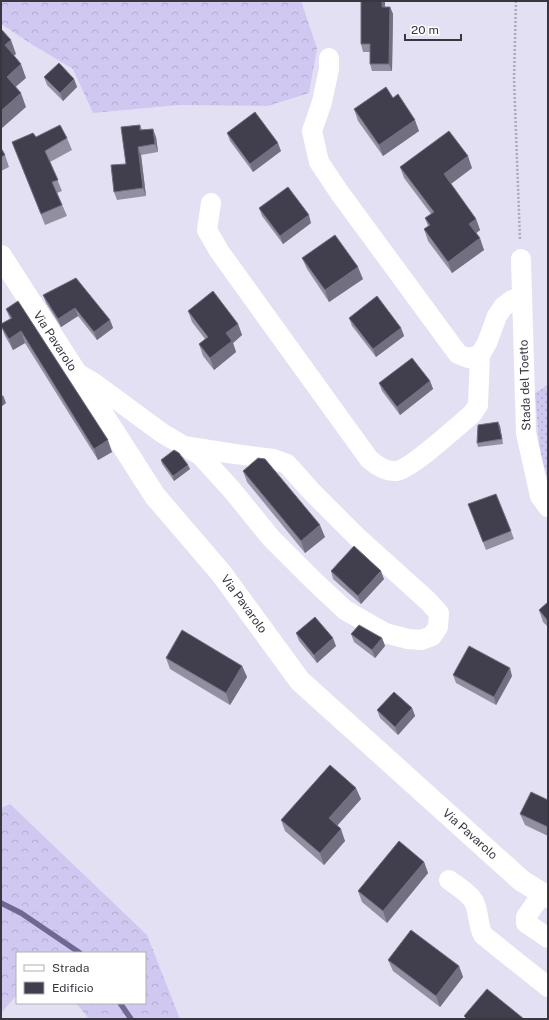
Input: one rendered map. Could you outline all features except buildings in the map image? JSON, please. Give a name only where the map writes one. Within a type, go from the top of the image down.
[{"type":"street","points":[[329,58],[330,69],[322,102],[312,131],[319,162],[339,192],[458,354],[468,358],[480,355]]},
{"type":"street","points":[[211,203],[207,230],[219,251],[369,459],[377,466],[386,470],[397,471],[412,464],[472,414],[478,405],[480,355],[487,343],[497,316],[503,307],[512,300],[522,296]]},
{"type":"street","name":"Via Pavarolo","points":[[1,256],[155,496],[221,573],[300,681],[522,881],[545,896]]},
{"type":"street","name":"Stada del Toetto","points":[[521,259],[526,433],[540,496],[548,508]]},
{"type":"street","points":[[75,372],[94,383],[162,433],[184,446],[200,455],[232,490],[271,538],[345,610],[385,633],[408,639],[421,640],[432,636],[438,626],[439,613],[428,600],[357,537],[312,492],[287,464],[273,459],[184,446]]},
{"type":"street","points":[[449,880],[475,902],[483,935],[548,987]]},
{"type":"street","points":[[545,896],[526,917],[526,923],[548,938]]},
{"type":"path","points":[[516,1],[514,80],[521,259]]},
{"type":"green space","points":[[1,1],[301,1],[317,48],[309,93],[268,106],[178,105],[93,113],[73,69],[1,24]]},
{"type":"green space","points":[[548,385],[548,478],[540,456],[535,393]]},
{"type":"green space","points":[[10,804],[147,935],[180,1019],[89,1019],[77,1004],[146,1004],[146,952],[16,952],[16,996],[1,1013],[1,808]]},
{"type":"waterway","points":[[1,903],[21,913],[79,952]]},
{"type":"waterway","points":[[121,1004],[131,1019]]}]
